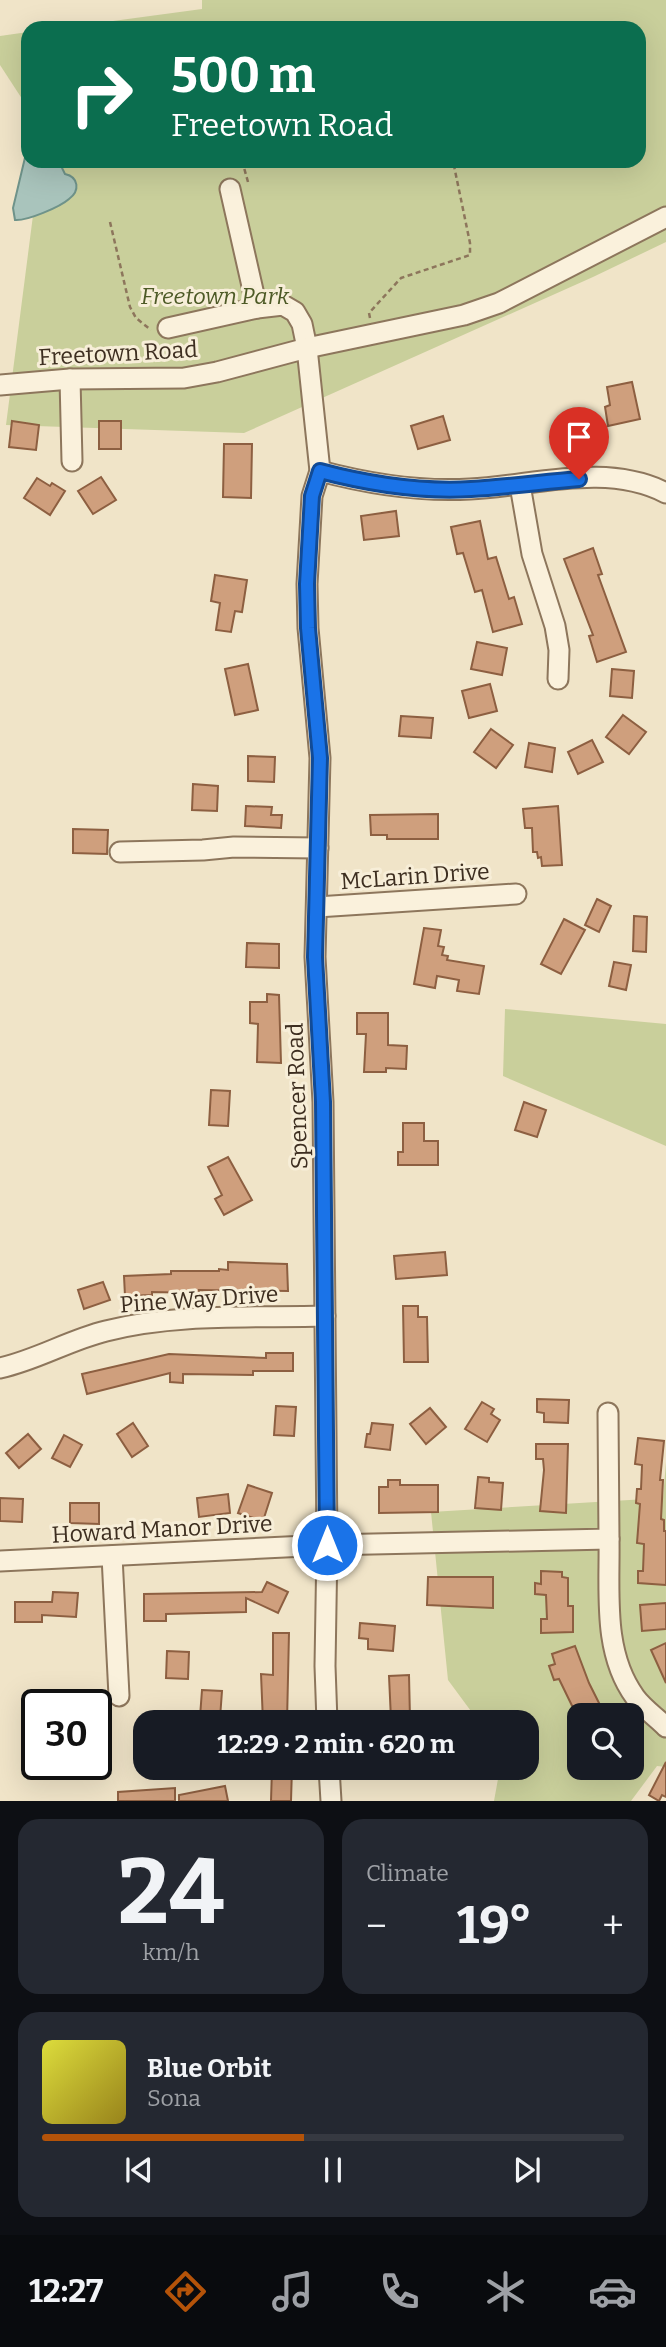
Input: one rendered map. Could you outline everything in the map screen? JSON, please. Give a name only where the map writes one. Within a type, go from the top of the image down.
[{"type":"street","points":[[239,186],[257,307]]},
{"type":"street","name":"Freetown Road","points":[[0,386],[70,379],[184,378],[307,348],[464,315],[499,303],[666,217]]},
{"type":"street","points":[[159,329],[257,307],[283,305],[295,312],[302,324],[307,348],[320,471],[349,479],[425,489],[468,489],[598,477],[626,479],[666,493]]},
{"type":"street","points":[[70,379],[72,461]]},
{"type":"street","name":"Spencer Road","points":[[320,471],[312,496],[307,584],[308,628],[320,758],[315,957],[322,1077],[327,1710]]},
{"type":"street","points":[[520,485],[532,554],[555,625],[559,650],[558,679]]},
{"type":"street","points":[[120,852],[234,847],[318,848]]},
{"type":"street","name":"McLarin Drive","points":[[317,907],[516,894]]},
{"type":"street","name":"Pine Way Drive","points":[[0,1368],[17,1364],[83,1337],[139,1325],[175,1320],[325,1315]]},
{"type":"street","points":[[608,1413],[610,1633],[620,1670],[635,1697],[666,1727]]},
{"type":"street","name":"Howard Manor Drive","points":[[0,1561],[327,1545],[609,1539]]},
{"type":"street","points":[[112,1556],[119,1696]]},
{"type":"street","points":[[330,1780],[331,1801]]},
{"type":"path","points":[[239,186],[242,168]]},
{"type":"path","points":[[374,334],[369,313],[401,278],[470,255],[470,243],[454,168]]},
{"type":"path","points":[[110,222],[130,307],[136,318],[159,329]]},
{"type":"green space","name":"Freetown Park","points":[[202,0],[666,0],[666,242],[244,433],[6,425],[39,168],[646,168],[646,21],[113,21],[202,9]]},
{"type":"green space","points":[[21,33],[21,97],[0,65],[0,36]]},
{"type":"green space","points":[[505,1009],[666,1024],[666,1146],[503,1076]]},
{"type":"green space","points":[[666,1462],[666,1767],[657,1766],[631,1801],[494,1801],[498,1780],[539,1780],[539,1710],[470,1710],[448,1680],[431,1512],[663,1498]]},
{"type":"water","points":[[23,168],[62,168],[65,174],[75,181],[73,196],[58,206],[20,220],[15,220],[13,208]]},
{"type":"building","points":[[632,382],[640,419],[608,426],[605,407],[610,405],[607,387]]},
{"type":"building","points":[[443,416],[450,440],[418,449],[411,426]]},
{"type":"building","points":[[12,421],[39,425],[36,450],[9,447]]},
{"type":"building","points":[[99,421],[121,421],[121,449],[99,449]]},
{"type":"building","points":[[224,444],[252,444],[251,498],[223,497]]},
{"type":"building","points":[[101,477],[116,500],[93,514],[78,491]]},
{"type":"building","points":[[37,478],[65,491],[50,515],[24,498]]},
{"type":"building","points":[[396,511],[399,536],[364,540],[361,516]]},
{"type":"building","points":[[480,521],[488,559],[496,557],[509,599],[514,597],[522,624],[493,632],[482,590],[475,592],[463,553],[457,554],[451,527]]},
{"type":"building","points":[[593,548],[602,574],[598,575],[626,652],[597,662],[589,636],[593,635],[564,559]]},
{"type":"building","points":[[215,575],[247,580],[242,612],[235,611],[231,632],[216,630],[220,603],[211,601]]},
{"type":"building","points":[[477,642],[507,648],[502,675],[471,669]]},
{"type":"building","points":[[248,664],[258,710],[235,715],[225,669]]},
{"type":"building","points":[[612,669],[634,671],[632,698],[610,696]]},
{"type":"building","points":[[490,684],[497,711],[469,718],[462,691]]},
{"type":"building","points":[[623,715],[646,732],[629,754],[606,737]]},
{"type":"building","points":[[401,716],[433,718],[431,738],[399,736]]},
{"type":"building","points":[[491,729],[513,745],[496,768],[474,752]]},
{"type":"building","points":[[592,740],[603,762],[578,774],[568,752]]},
{"type":"building","points":[[529,743],[555,748],[552,772],[525,767]]},
{"type":"building","points":[[248,756],[275,757],[274,782],[248,781]]},
{"type":"building","points":[[193,784],[218,786],[217,811],[192,810]]},
{"type":"building","points":[[246,806],[272,807],[271,815],[282,815],[281,828],[245,826]]},
{"type":"building","points":[[558,806],[562,865],[542,866],[541,857],[538,858],[537,852],[533,852],[532,828],[525,828],[523,809]]},
{"type":"building","points":[[438,814],[438,839],[387,839],[387,835],[371,835],[370,815]]},
{"type":"building","points":[[73,829],[108,830],[107,854],[73,853]]},
{"type":"building","points":[[597,899],[611,906],[599,932],[585,925]]},
{"type":"building","points":[[634,916],[647,917],[646,952],[633,951]]},
{"type":"building","points":[[564,919],[585,930],[561,974],[541,964]]},
{"type":"building","points":[[424,928],[441,930],[438,946],[444,947],[442,955],[448,956],[447,960],[484,966],[479,994],[457,991],[459,980],[437,976],[435,988],[414,984]]},
{"type":"building","points":[[247,943],[279,944],[279,968],[246,967]]},
{"type":"building","points":[[614,962],[631,965],[626,990],[609,986]]},
{"type":"building","points":[[267,994],[279,995],[281,1063],[257,1062],[258,1024],[250,1023],[250,1002],[267,1002]]},
{"type":"building","points":[[357,1013],[388,1013],[388,1045],[407,1046],[406,1069],[386,1068],[386,1072],[364,1072],[366,1034],[357,1034]]},
{"type":"building","points":[[211,1090],[230,1091],[228,1126],[209,1125]]},
{"type":"building","points":[[524,1102],[546,1110],[537,1137],[515,1130]]},
{"type":"building","points":[[403,1123],[424,1123],[424,1141],[438,1141],[438,1165],[398,1165],[398,1152],[403,1152]]},
{"type":"building","points":[[228,1157],[252,1200],[224,1215],[215,1199],[222,1195],[208,1167]]},
{"type":"building","points":[[445,1252],[447,1275],[396,1279],[394,1256]]},
{"type":"building","points":[[228,1262],[287,1264],[288,1291],[199,1290],[199,1293],[152,1292],[152,1295],[125,1296],[124,1276],[171,1274],[171,1271],[228,1270]]},
{"type":"building","points":[[103,1282],[110,1300],[84,1309],[78,1290]]},
{"type":"building","points":[[403,1306],[418,1306],[418,1317],[427,1317],[428,1362],[404,1362]]},
{"type":"building","points":[[266,1353],[293,1353],[293,1371],[253,1371],[253,1375],[183,1374],[183,1383],[170,1382],[170,1373],[87,1394],[82,1374],[169,1354],[266,1358]]},
{"type":"building","points":[[537,1399],[569,1400],[568,1423],[544,1422],[544,1413],[537,1412]]},
{"type":"building","points":[[482,1402],[494,1409],[491,1414],[500,1420],[487,1442],[465,1429]]},
{"type":"building","points":[[276,1406],[296,1407],[294,1436],[274,1435]]},
{"type":"building","points":[[430,1408],[446,1427],[426,1444],[410,1424]]},
{"type":"building","points":[[133,1423],[148,1446],[132,1457],[117,1434]]},
{"type":"building","points":[[372,1423],[393,1425],[390,1450],[365,1447]]},
{"type":"building","points":[[28,1434],[41,1449],[19,1468],[6,1453]]},
{"type":"building","points":[[64,1435],[82,1445],[70,1467],[52,1458]]},
{"type":"building","points":[[638,1438],[664,1441],[660,1480],[663,1480],[661,1519],[664,1520],[666,1531],[666,1585],[638,1583],[638,1571],[643,1571],[644,1544],[637,1543],[640,1504],[636,1503],[637,1489],[641,1489],[642,1465],[635,1464]]},
{"type":"building","points":[[536,1444],[568,1444],[566,1513],[540,1511],[544,1470],[543,1459],[536,1459]]},
{"type":"building","points":[[478,1477],[489,1478],[489,1482],[503,1483],[501,1510],[475,1508]]},
{"type":"building","points":[[388,1480],[400,1480],[400,1485],[438,1485],[438,1512],[379,1513],[379,1487],[388,1487]]},
{"type":"building","points":[[248,1485],[272,1493],[263,1521],[238,1513]]},
{"type":"building","points":[[228,1494],[230,1513],[199,1517],[197,1498]]},
{"type":"building","points":[[0,1498],[23,1499],[22,1522],[0,1521]]},
{"type":"building","points":[[70,1503],[99,1503],[99,1524],[70,1523]]},
{"type":"building","points":[[541,1571],[562,1572],[562,1577],[568,1578],[568,1606],[573,1606],[573,1632],[541,1633],[541,1619],[547,1619],[546,1595],[535,1594],[535,1583],[541,1584]]},
{"type":"building","points":[[428,1577],[493,1577],[493,1608],[427,1605]]},
{"type":"building","points":[[267,1582],[288,1592],[278,1613],[246,1598],[246,1612],[166,1614],[166,1621],[144,1621],[144,1594],[262,1592]]},
{"type":"building","points":[[53,1592],[78,1593],[76,1617],[42,1615],[42,1622],[15,1622],[15,1602],[52,1602]]},
{"type":"building","points":[[666,1603],[666,1629],[642,1631],[640,1605]]},
{"type":"building","points":[[360,1623],[395,1626],[393,1651],[368,1649],[368,1639],[359,1638]]},
{"type":"building","points":[[273,1633],[289,1633],[287,1710],[262,1710],[261,1674],[273,1675]]},
{"type":"building","points":[[666,1643],[666,1683],[651,1650]]},
{"type":"building","points":[[575,1646],[599,1703],[571,1703],[559,1679],[554,1680],[549,1666],[555,1664],[552,1654]]},
{"type":"building","points":[[167,1651],[189,1652],[188,1679],[166,1678]]},
{"type":"building","points":[[409,1675],[410,1710],[391,1710],[389,1676]]},
{"type":"building","points":[[202,1690],[222,1691],[221,1710],[201,1710]]},
{"type":"building","points":[[666,1762],[666,1797],[662,1795],[659,1801],[649,1795]]},
{"type":"building","points":[[272,1780],[292,1780],[291,1801],[271,1801]]},
{"type":"building","points":[[225,1786],[228,1801],[179,1801],[179,1795]]},
{"type":"building","points":[[175,1788],[175,1801],[118,1801],[118,1792]]},
{"type":"route","points":[[327,1545],[323,1102],[315,957],[320,758],[308,628],[307,584],[312,496],[320,471],[349,479],[425,489],[468,489],[579,479]]}]
